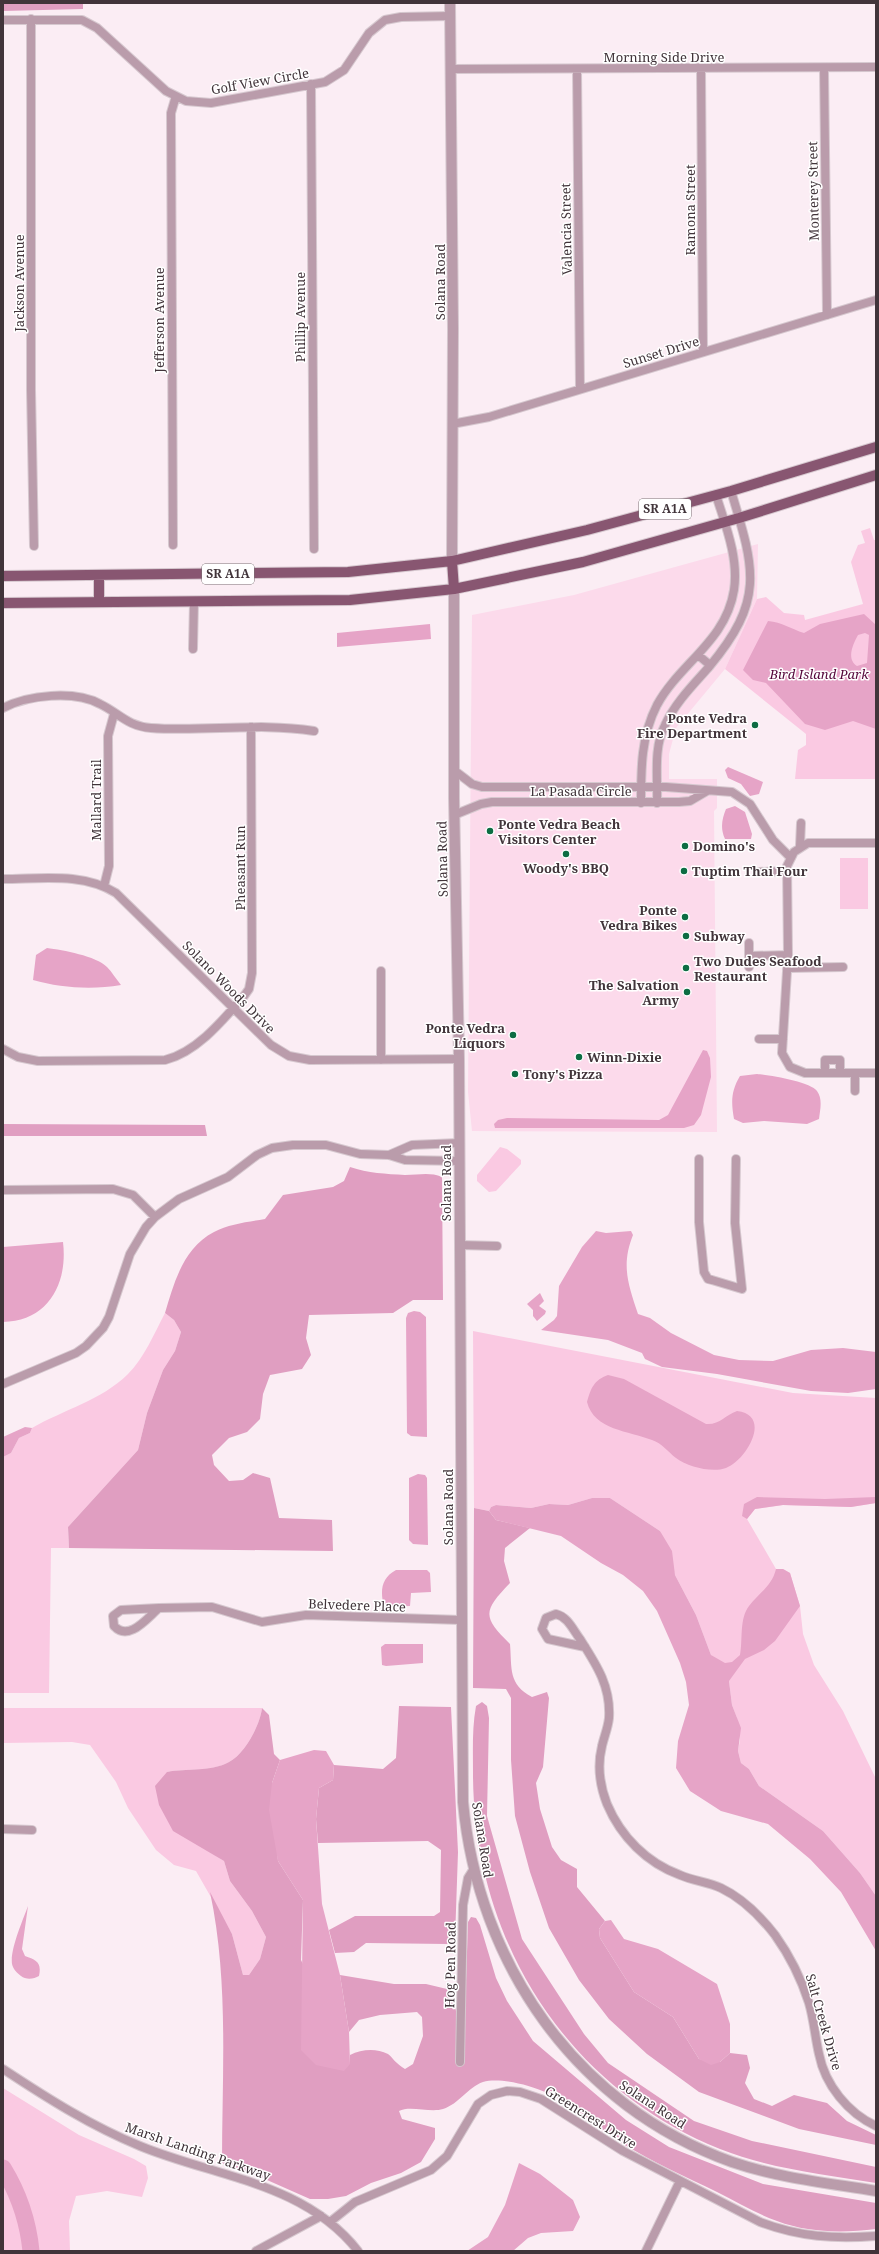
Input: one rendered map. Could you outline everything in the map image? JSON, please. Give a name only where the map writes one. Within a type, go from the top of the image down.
[{"type":"main road","name":"SR A1A","points":[[3,576],[348,572],[452,561],[587,530],[731,491],[876,447]]},
{"type":"main road","name":"SR A1A","points":[[3,603],[350,600],[454,589],[583,562],[739,518],[876,475]]},
{"type":"main road","points":[[452,561],[454,589]]},
{"type":"main road","points":[[99,576],[99,602]]},
{"type":"street","name":"Solana Road","points":[[450,3],[452,69],[452,561]]},
{"type":"street","name":"Golf View Circle","points":[[3,20],[75,19],[91,24],[166,91],[186,101],[211,103],[325,82],[344,70],[369,33],[385,20],[401,17],[451,16]]},
{"type":"street","name":"Jackson Avenue","points":[[31,20],[31,390],[34,546]]},
{"type":"street","name":"Morning Side Drive","points":[[452,69],[876,67]]},
{"type":"street","name":"Ramona Street","points":[[701,68],[703,352]]},
{"type":"street","name":"Monterey Street","points":[[824,68],[827,315]]},
{"type":"street","name":"Valencia Street","points":[[577,69],[580,389]]},
{"type":"street","name":"Phillip Avenue","points":[[311,84],[314,549]]},
{"type":"street","name":"Jefferson Avenue","points":[[173,545],[171,113],[176,96]]},
{"type":"street","name":"Sunset Drive","points":[[452,424],[489,417],[876,300]]},
{"type":"street","points":[[657,803],[658,750],[664,725],[679,702],[732,637],[741,621],[751,592],[750,563],[731,491]]},
{"type":"street","points":[[641,803],[642,754],[650,720],[658,703],[714,636],[724,621],[734,590],[734,558],[716,495]]},
{"type":"street","name":"Solana Road","points":[[454,589],[454,815],[460,1161],[459,1245],[463,1802],[466,1831],[473,1870],[492,1930],[522,1988],[559,2041],[581,2065],[616,2096],[672,2134],[732,2161],[777,2175],[876,2191]]},
{"type":"street","points":[[193,649],[194,602]]},
{"type":"street","points":[[698,655],[710,665]]},
{"type":"street","points":[[3,708],[22,700],[38,697],[79,697],[101,704],[114,714],[133,724],[145,727],[284,727],[314,731]]},
{"type":"street","name":"Mallard Trail","points":[[104,886],[109,866],[108,736],[114,714]]},
{"type":"street","name":"Pheasant Run","points":[[3,1049],[18,1057],[38,1061],[165,1060],[180,1055],[193,1047],[233,1008],[248,989],[252,973],[251,727]]},
{"type":"street","name":"La Pasada Circle","points":[[455,770],[472,784],[482,787],[657,787],[708,791],[721,790],[742,797],[755,810],[773,840],[790,857]]},
{"type":"street","name":"La Pasada Circle","points":[[454,815],[481,804],[492,802],[657,803],[690,801],[708,791]]},
{"type":"street","points":[[800,846],[801,823]]},
{"type":"street","points":[[876,843],[815,842],[800,846],[790,857],[787,871],[788,968],[782,1054],[785,1061],[796,1071],[805,1073],[876,1073]]},
{"type":"street","points":[[759,872],[787,871]]},
{"type":"street","name":"Solano Woods Drive","points":[[3,879],[86,880],[104,886],[121,898],[271,1045],[289,1056],[310,1060],[459,1059]]},
{"type":"street","points":[[749,943],[749,966]]},
{"type":"street","points":[[749,956],[788,955]]},
{"type":"street","points":[[788,968],[843,967]]},
{"type":"street","points":[[381,971],[381,1060]]},
{"type":"street","points":[[759,1039],[783,1039]]},
{"type":"street","points":[[825,1073],[825,1060],[840,1060],[840,1073]]},
{"type":"street","points":[[855,1073],[855,1091]]},
{"type":"street","points":[[389,1155],[412,1145],[459,1143]]},
{"type":"street","points":[[3,1384],[76,1353],[95,1338],[109,1317],[133,1249],[155,1217],[179,1199],[218,1183],[252,1158],[272,1148],[293,1145],[326,1145],[360,1154],[389,1155],[405,1160],[460,1161]]},
{"type":"street","points":[[699,1159],[699,1222],[704,1272],[712,1280],[742,1289],[735,1223],[736,1159]]},
{"type":"street","points":[[3,1190],[113,1189],[133,1196],[155,1217]]},
{"type":"street","points":[[459,1245],[497,1246]]},
{"type":"street","name":"Belvedere Place","points":[[159,1608],[135,1629],[130,1631],[118,1630],[114,1626],[113,1616],[121,1610],[159,1608],[212,1607],[262,1622],[306,1615],[461,1620]]},
{"type":"street","name":"Salt Creek Drive","points":[[584,1647],[548,1639],[542,1629],[546,1618],[556,1614],[562,1615],[566,1619],[601,1673],[607,1690],[609,1718],[599,1760],[599,1774],[607,1804],[615,1820],[634,1845],[655,1863],[682,1876],[708,1883],[734,1896],[761,1919],[774,1934],[788,1955],[801,1981],[814,2022],[819,2056],[831,2084],[848,2107],[876,2126]]},
{"type":"street","points":[[3,1829],[32,1830]]},
{"type":"street","name":"Hog Pen Road","points":[[460,2062],[463,1905],[468,1878],[473,1870]]},
{"type":"street","name":"Marsh Landing Parkway","points":[[3,2069],[51,2101],[110,2133],[173,2158],[282,2193],[330,2222],[358,2251]]},
{"type":"street","name":"Greencrest Drive","points":[[330,2222],[355,2202],[431,2170],[447,2156],[478,2104],[491,2095],[507,2091],[520,2092],[541,2099],[623,2152],[779,2229],[825,2238],[876,2236]]},
{"type":"street","points":[[646,2251],[680,2181]]},
{"type":"street","points":[[256,2251],[321,2216]]},
{"type":"shaded area","points":[[3,3],[83,3],[83,9],[3,11]]},
{"type":"shaded area","points":[[758,544],[757,599],[725,669],[676,728],[669,754],[669,779],[717,779],[717,808],[714,811],[717,1132],[472,1131],[468,1092],[472,615],[574,595]]},
{"type":"shaded area","points":[[864,614],[876,625],[876,729],[853,721],[825,730],[805,724],[766,683],[753,680],[743,670],[768,621],[782,624],[804,633],[820,624]],"holes":[[[865,633],[869,635],[867,663],[857,666],[851,655],[854,643],[858,635]]]},
{"type":"shaded area","points":[[430,624],[431,639],[337,647],[337,633]]},
{"type":"shaded area","points":[[728,767],[763,782],[759,794],[750,796],[741,784],[728,778],[725,770]]},
{"type":"shaded area","points":[[735,806],[745,812],[752,834],[751,839],[725,839],[723,835],[723,816],[726,809]]},
{"type":"shaded area","points":[[47,948],[70,952],[102,963],[111,971],[121,985],[88,988],[54,985],[33,980],[36,955]]},
{"type":"shaded area","points":[[703,1050],[707,1051],[710,1058],[711,1077],[701,1115],[694,1125],[684,1128],[495,1128],[494,1124],[498,1120],[507,1118],[659,1120],[668,1115]]},
{"type":"shaded area","points":[[757,1074],[799,1082],[813,1088],[817,1091],[820,1097],[821,1105],[819,1119],[807,1124],[764,1121],[743,1123],[734,1119],[732,1097],[737,1081],[740,1076]]},
{"type":"shaded area","points":[[3,1124],[205,1125],[207,1136],[3,1136]]},
{"type":"shaded area","points":[[350,1167],[377,1173],[405,1175],[429,1174],[442,1177],[443,1300],[413,1300],[393,1313],[309,1315],[306,1338],[311,1355],[302,1369],[270,1375],[263,1394],[260,1419],[247,1432],[229,1438],[212,1455],[214,1465],[229,1481],[243,1480],[253,1473],[270,1478],[279,1518],[332,1520],[333,1551],[69,1548],[68,1527],[138,1450],[147,1413],[163,1370],[175,1351],[181,1332],[174,1320],[165,1313],[176,1278],[187,1257],[203,1239],[220,1229],[245,1222],[265,1219],[283,1195],[333,1187],[344,1181]]},
{"type":"shaded area","points":[[596,1231],[606,1233],[631,1231],[633,1235],[627,1256],[627,1274],[638,1314],[650,1318],[671,1333],[714,1355],[739,1360],[773,1361],[811,1350],[843,1348],[876,1352],[876,1389],[848,1393],[811,1391],[717,1374],[662,1367],[645,1359],[642,1353],[608,1340],[541,1330],[557,1316],[559,1286],[582,1247]]},
{"type":"shaded area","points":[[63,1242],[64,1257],[62,1272],[58,1286],[52,1297],[43,1307],[32,1315],[19,1320],[3,1322],[3,1247]]},
{"type":"shaded area","points":[[540,1293],[544,1301],[539,1306],[546,1311],[545,1314],[537,1321],[533,1316],[533,1310],[527,1304]]},
{"type":"shaded area","points":[[414,1311],[420,1312],[426,1317],[427,1437],[411,1436],[407,1433],[406,1318],[408,1313]]},
{"type":"shaded area","points":[[608,1375],[624,1379],[706,1424],[715,1423],[737,1411],[748,1414],[753,1421],[755,1429],[748,1448],[734,1464],[726,1468],[714,1470],[700,1468],[687,1464],[676,1458],[656,1441],[605,1424],[591,1411],[587,1402],[596,1382]]},
{"type":"shaded area","points":[[25,1427],[32,1428],[30,1433],[19,1438],[11,1453],[3,1457],[3,1437]]},
{"type":"shaded area","points":[[418,1474],[425,1475],[427,1478],[428,1545],[413,1544],[409,1540],[409,1478]]},
{"type":"shaded area","points":[[757,1497],[825,1499],[876,1497],[876,1503],[851,1507],[783,1505],[755,1509],[747,1519],[742,1516],[744,1504]]},
{"type":"shaded area","points":[[592,1498],[610,1498],[660,1531],[672,1551],[675,1575],[696,1615],[711,1655],[725,1663],[732,1662],[740,1655],[744,1617],[749,1606],[772,1580],[776,1569],[783,1569],[790,1573],[800,1606],[775,1641],[764,1650],[745,1659],[729,1681],[732,1705],[741,1728],[738,1751],[741,1763],[749,1769],[759,1786],[823,1831],[860,1873],[876,1896],[876,1951],[841,1892],[810,1859],[768,1824],[721,1811],[690,1791],[676,1768],[678,1741],[689,1705],[686,1682],[680,1663],[657,1611],[643,1591],[623,1575],[601,1563],[561,1536],[496,1520],[489,1511],[491,1507],[496,1505],[531,1508],[549,1504],[568,1505]]},
{"type":"shaded area","points":[[474,1508],[489,1511],[496,1520],[530,1528],[505,1548],[504,1561],[510,1583],[495,1601],[489,1614],[494,1627],[510,1644],[513,1675],[519,1687],[532,1697],[547,1692],[549,1698],[543,1767],[536,1783],[540,1809],[552,1847],[561,1860],[577,1869],[577,1887],[605,1921],[599,1929],[600,1938],[634,1992],[673,2017],[699,2059],[720,2062],[730,2053],[747,2055],[750,2068],[745,2083],[754,2099],[772,2106],[794,2095],[827,2103],[847,2121],[876,2135],[876,2145],[799,2129],[699,2092],[647,2054],[609,2019],[579,1980],[549,1928],[530,1872],[515,1816],[511,1760],[511,1698],[506,1689],[473,1688]]},
{"type":"shaded area","points":[[396,1570],[427,1570],[430,1573],[431,1592],[411,1593],[410,1606],[384,1607],[382,1596],[383,1586],[387,1577]]},
{"type":"shaded area","points":[[385,1644],[423,1644],[423,1663],[382,1665],[381,1647]]},
{"type":"shaded area","points":[[482,1702],[487,1706],[489,1718],[487,1816],[522,1939],[584,2034],[608,2063],[694,2121],[752,2141],[876,2167],[876,2183],[817,2174],[778,2166],[739,2156],[720,2149],[665,2122],[616,2087],[574,2046],[538,2000],[510,1948],[490,1893],[477,1834],[473,1773],[473,1739],[476,1706]]},
{"type":"shaded area","points":[[399,1706],[451,1707],[458,1852],[455,1939],[447,1944],[366,1943],[354,1952],[335,1953],[329,1930],[355,1916],[434,1916],[440,1912],[441,1850],[428,1841],[318,1843],[316,1819],[319,1788],[333,1780],[334,1765],[383,1769],[396,1758]]},
{"type":"shaded area","points":[[262,1708],[269,1715],[274,1754],[280,1760],[272,1783],[278,1861],[303,1900],[301,1960],[350,2064],[350,2055],[359,2051],[369,2050],[388,2054],[405,2069],[413,2064],[423,2036],[422,2017],[417,2012],[380,2015],[359,2020],[349,2032],[340,1975],[394,1984],[426,1984],[447,1989],[453,1998],[456,2011],[465,2010],[468,1922],[471,1917],[476,1918],[480,1925],[496,1978],[507,2001],[533,2041],[626,2120],[669,2147],[763,2184],[876,2203],[876,2229],[851,2231],[814,2230],[789,2225],[770,2218],[634,2151],[576,2109],[556,2097],[539,2089],[514,2082],[497,2080],[478,2084],[449,2107],[443,2109],[404,2109],[399,2111],[402,2119],[435,2128],[435,2139],[421,2162],[401,2173],[371,2183],[346,2196],[328,2199],[310,2199],[258,2176],[222,2163],[222,1993],[220,1959],[210,1892],[232,1934],[243,1975],[249,1975],[260,1959],[266,1937],[252,1911],[230,1881],[224,1861],[173,1831],[159,1805],[155,1786],[167,1772],[206,1769],[222,1765],[235,1758],[241,1753],[251,1738],[261,1715]]},
{"type":"shaded area","points":[[314,1750],[326,1751],[334,1765],[333,1780],[319,1788],[316,1819],[322,1904],[340,1975],[349,2032],[350,2064],[344,2071],[316,2065],[301,2050],[303,1900],[278,1861],[269,1810],[272,1783],[280,1760]]},
{"type":"shaded area","points":[[28,1906],[22,1949],[25,1956],[35,1960],[40,1968],[39,1976],[30,1979],[20,1975],[14,1969],[12,1964],[15,1943]]},
{"type":"shaded area","points":[[611,1920],[624,1939],[658,1949],[717,1984],[730,2024],[730,2053],[720,2062],[711,2065],[699,2059],[673,2017],[634,1992],[600,1938],[599,1929],[605,1921]]},
{"type":"shaded area","points":[[519,2163],[540,2174],[573,2200],[580,2217],[573,2231],[541,2233],[528,2238],[513,2251],[467,2251],[488,2237],[505,2205]]},
{"type":"green space","name":"Bird Island Park","points":[[870,528],[874,540],[876,540],[876,779],[795,779],[798,750],[806,745],[806,734],[725,669],[757,599],[766,597],[784,613],[804,615],[805,620],[863,604],[851,562],[858,545],[865,543],[861,531]]},
{"type":"green space","points":[[840,858],[868,858],[868,909],[840,909]]},
{"type":"green space","points":[[500,1147],[507,1149],[521,1160],[521,1164],[496,1191],[489,1192],[477,1181],[477,1175]]},
{"type":"green space","points":[[165,1313],[174,1320],[181,1332],[175,1351],[163,1370],[147,1413],[138,1450],[68,1527],[69,1548],[51,1548],[49,1693],[3,1693],[3,1457],[11,1453],[19,1438],[30,1433],[32,1428],[94,1398],[118,1383],[134,1368],[139,1361]]},
{"type":"green space","points":[[473,1331],[793,1393],[876,1398],[876,1503],[851,1507],[783,1505],[755,1509],[747,1519],[776,1569],[783,1569],[790,1573],[800,1606],[803,1634],[814,1665],[843,1711],[876,1779],[876,1896],[860,1873],[823,1831],[759,1786],[749,1769],[741,1763],[738,1751],[740,1740],[737,1718],[732,1705],[729,1681],[711,1655],[696,1615],[675,1575],[660,1531],[610,1498],[592,1498],[568,1505],[549,1504],[531,1508],[496,1505],[491,1507],[489,1511],[474,1508]]},
{"type":"green space","points":[[3,1708],[262,1708],[261,1715],[251,1738],[241,1753],[235,1758],[222,1765],[207,1769],[167,1772],[199,1845],[224,1861],[230,1881],[252,1911],[266,1937],[260,1959],[249,1975],[243,1975],[232,1934],[196,1871],[174,1865],[156,1850],[128,1808],[116,1782],[90,1745],[72,1742],[3,1743]]},
{"type":"green space","points":[[3,2088],[79,2135],[134,2159],[146,2166],[148,2178],[142,2197],[107,2191],[76,2196],[69,2221],[70,2251],[3,2251]]},
{"type":"waterway","points":[[3,2168],[14,2188],[22,2208],[28,2229],[31,2251]]},
{"type":"place","name":"Ponte Vedra Fire Department","points":[[755,725]]},
{"type":"place","name":"Ponte Vedra Beach Visitors Center","points":[[490,831]]},
{"type":"place","name":"Domino's","points":[[685,846]]},
{"type":"place","name":"Woody's BBQ","points":[[566,854]]},
{"type":"place","name":"Tuptim Thai Four","points":[[684,871]]},
{"type":"place","name":"Ponte Vedra Bikes","points":[[685,917]]},
{"type":"place","name":"Subway","points":[[686,936]]},
{"type":"place","name":"Two Dudes Seafood Restaurant","points":[[686,968]]},
{"type":"place","name":"The Salvation Army","points":[[687,992]]},
{"type":"place","name":"Ponte Vedra Liquors","points":[[513,1035]]},
{"type":"place","name":"Winn-Dixie","points":[[579,1057]]},
{"type":"place","name":"Tony's Pizza","points":[[515,1074]]}]
